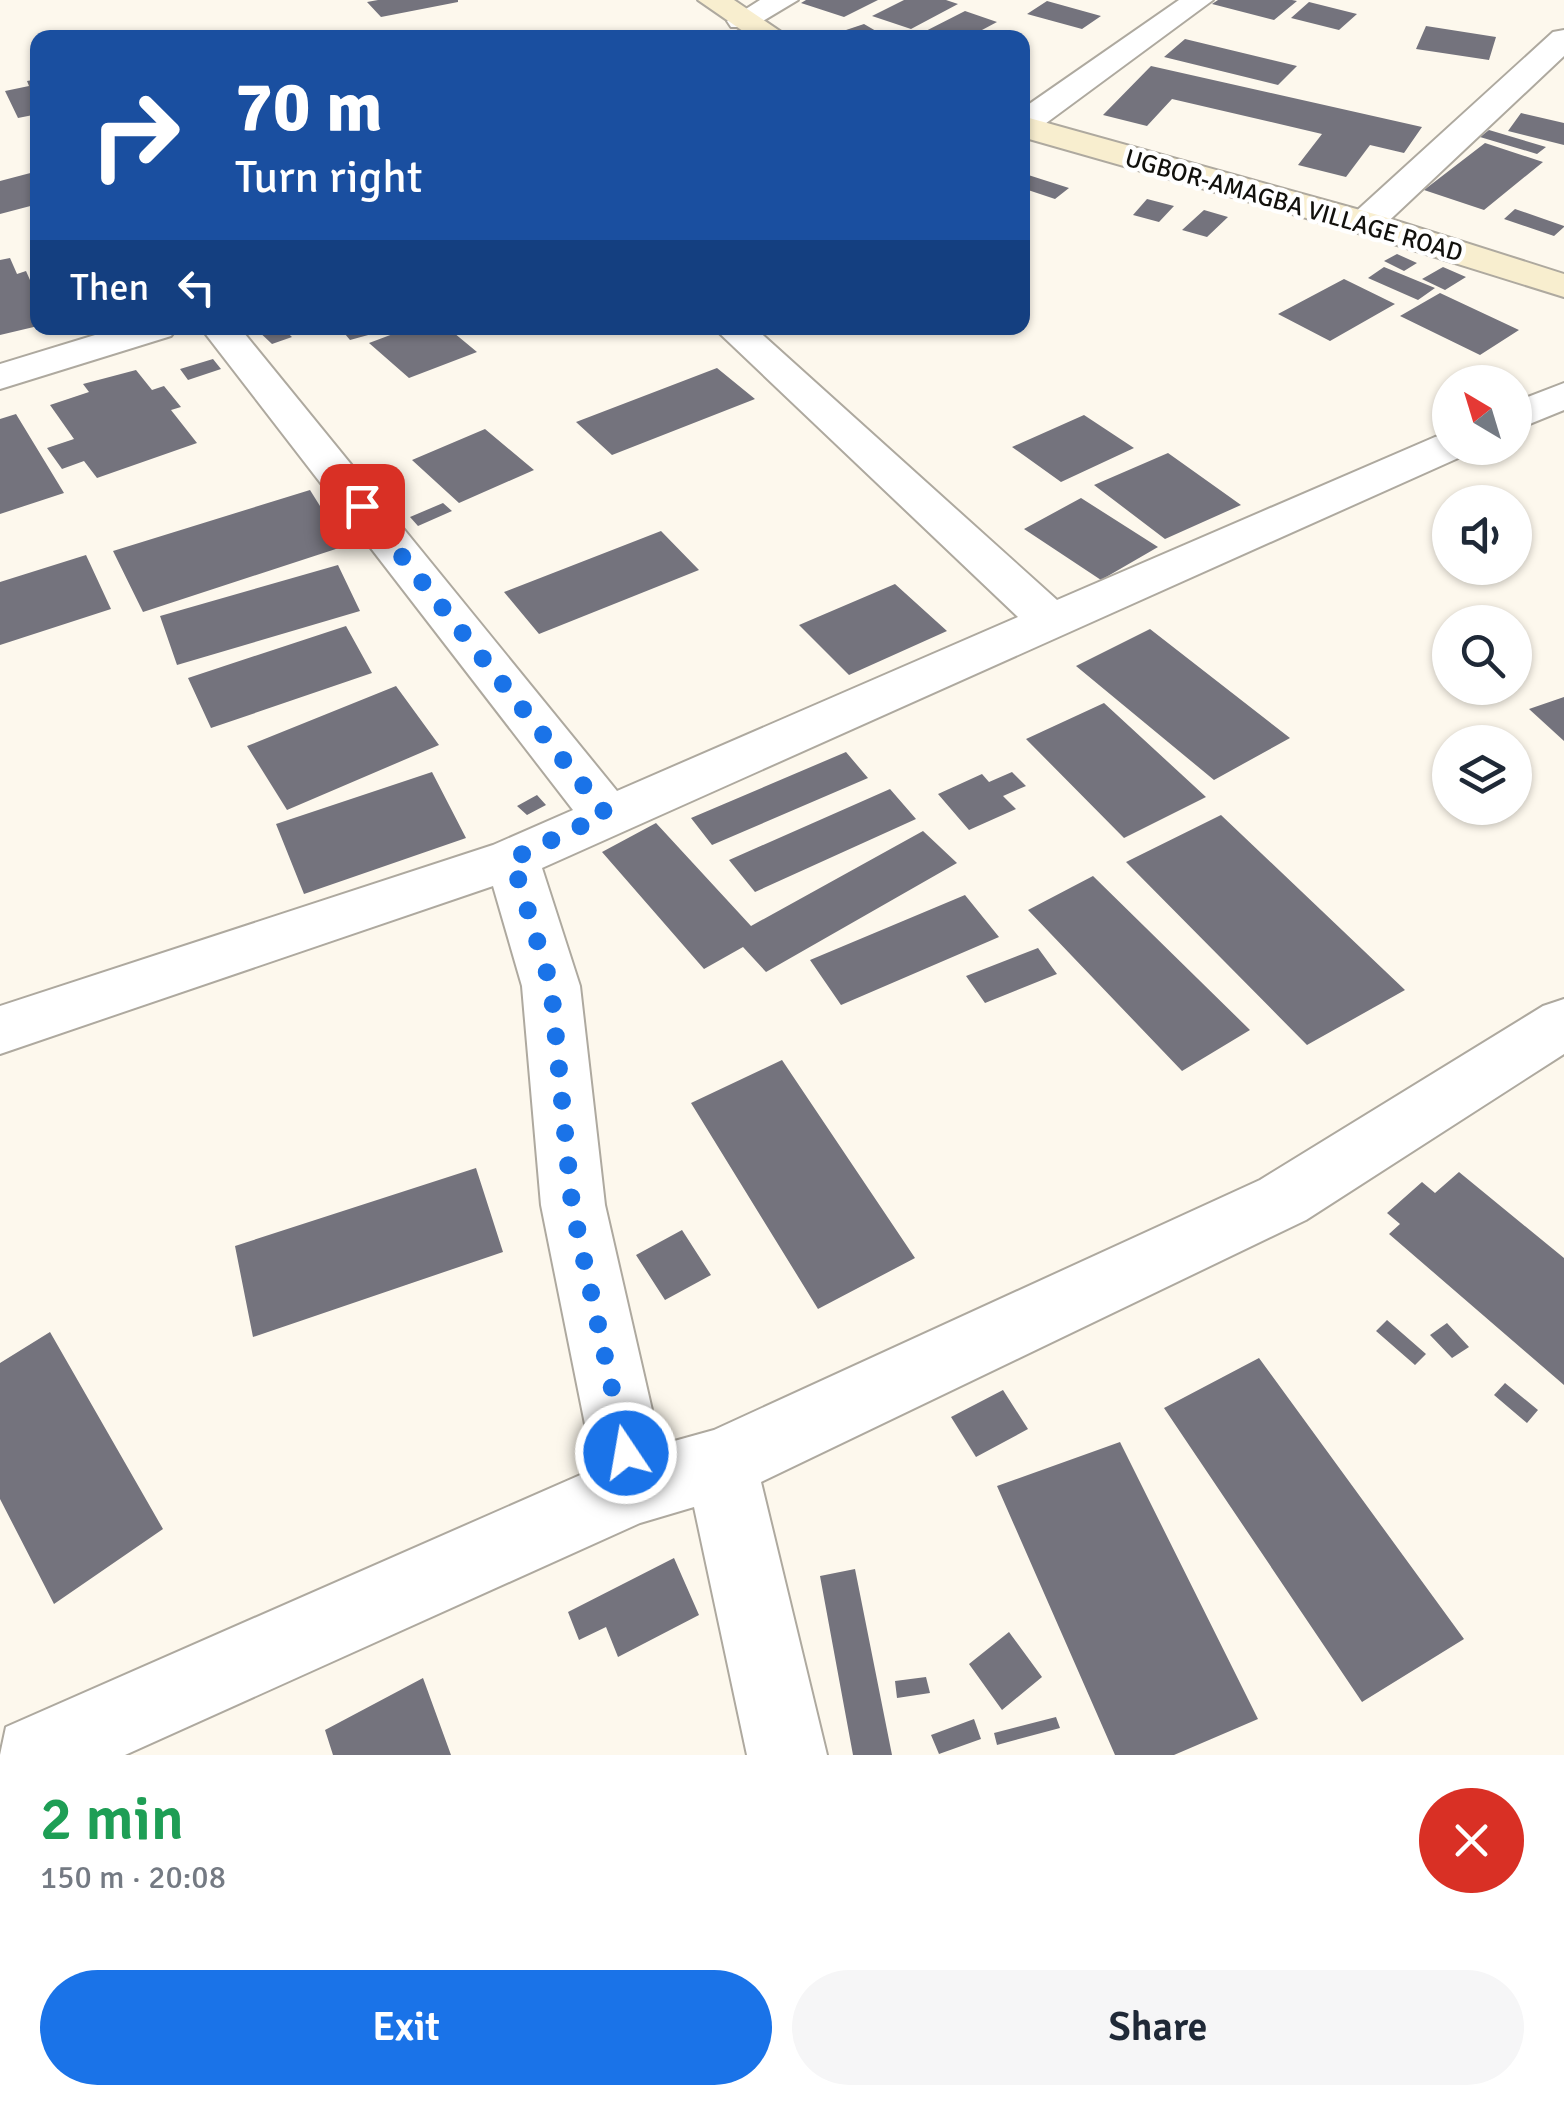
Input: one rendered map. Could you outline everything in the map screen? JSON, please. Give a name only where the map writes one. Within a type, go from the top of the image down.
[{"type":"street","points":[[713,0],[759,30]]},
{"type":"street","points":[[742,21],[783,0]]},
{"type":"street","points":[[1030,120],[1198,0]]},
{"type":"street","points":[[1365,223],[1564,38]]},
{"type":"street","name":"UGBOR-AMAGBA VILLAGE ROAD","points":[[1030,128],[1365,223],[1564,286]]},
{"type":"street","points":[[0,377],[135,335]]},
{"type":"street","points":[[226,335],[606,814]]},
{"type":"street","points":[[741,335],[1053,623]]},
{"type":"street","points":[[1532,409],[1564,395]]},
{"type":"street","points":[[0,1030],[512,859],[606,814],[1053,623],[1432,454]]},
{"type":"street","points":[[512,859],[551,986],[572,1205],[634,1488]]},
{"type":"street","points":[[34,1755],[634,1488],[721,1464],[1283,1200],[1564,1023]]},
{"type":"street","points":[[721,1464],[787,1755]]},
{"type":"building","points":[[878,0],[844,17],[801,3]]},
{"type":"building","points":[[904,0],[946,0],[958,4],[911,29],[872,16]]},
{"type":"building","points":[[1218,0],[1297,1],[1274,20],[1212,4]]},
{"type":"building","points":[[1047,1],[1101,16],[1082,29],[1027,14]]},
{"type":"building","points":[[367,2],[458,2],[381,17]]},
{"type":"building","points":[[1309,2],[1357,14],[1339,30],[1291,18]]},
{"type":"building","points":[[965,11],[997,22],[982,30],[928,30]]},
{"type":"building","points":[[864,24],[874,30],[846,30]]},
{"type":"building","points":[[1426,26],[1496,37],[1489,60],[1416,49]]},
{"type":"building","points":[[1185,39],[1297,66],[1278,85],[1164,57]]},
{"type":"building","points":[[1151,66],[1422,127],[1404,153],[1370,145],[1346,177],[1298,165],[1322,134],[1172,99],[1147,126],[1103,115]]},
{"type":"building","points":[[30,80],[30,116],[18,118],[5,91],[29,86]]},
{"type":"building","points":[[1521,113],[1564,123],[1564,145],[1508,131]]},
{"type":"building","points":[[1489,130],[1546,147],[1537,154],[1480,137]]},
{"type":"building","points":[[1485,143],[1543,162],[1484,210],[1424,190]]},
{"type":"building","points":[[30,173],[30,206],[0,214],[0,181]]},
{"type":"building","points":[[1030,176],[1069,188],[1055,199],[1030,191]]},
{"type":"building","points":[[1147,199],[1174,206],[1159,222],[1133,215]]},
{"type":"building","points":[[1515,209],[1564,227],[1554,236],[1504,219]]},
{"type":"building","points":[[1204,210],[1228,217],[1207,237],[1182,230]]},
{"type":"building","points":[[1397,254],[1417,263],[1404,271],[1384,261]]},
{"type":"building","points":[[10,258],[17,274],[26,271],[30,280],[30,328],[0,335],[0,260]]},
{"type":"building","points":[[1384,267],[1435,288],[1418,300],[1368,278]]},
{"type":"building","points":[[1443,267],[1466,277],[1445,290],[1422,279]]},
{"type":"building","points":[[1344,279],[1395,304],[1330,341],[1278,314]]},
{"type":"building","points":[[1440,293],[1519,330],[1480,355],[1400,316]]},
{"type":"building","points":[[262,335],[292,337],[272,344]]},
{"type":"building","points":[[390,335],[456,335],[477,352],[409,378],[369,343]]},
{"type":"building","points":[[213,359],[221,369],[188,380],[180,369]]},
{"type":"building","points":[[717,368],[755,399],[612,455],[576,422]]},
{"type":"building","points":[[136,370],[152,390],[164,386],[181,407],[171,410],[197,443],[97,478],[84,461],[62,469],[47,448],[74,439],[50,405],[89,392],[83,384]]},
{"type":"building","points":[[16,414],[64,493],[0,514],[0,419]]},
{"type":"building","points":[[1084,415],[1134,448],[1061,482],[1012,447]]},
{"type":"building","points":[[485,429],[534,470],[459,503],[412,460]]},
{"type":"building","points":[[1168,453],[1241,505],[1165,539],[1094,485]]},
{"type":"building","points":[[310,490],[345,546],[143,612],[113,551]]},
{"type":"building","points":[[1081,498],[1158,547],[1101,580],[1024,529]]},
{"type":"building","points":[[443,503],[452,511],[418,526],[410,517]]},
{"type":"building","points":[[661,531],[699,570],[539,634],[504,592]]},
{"type":"building","points":[[86,555],[111,609],[0,645],[0,582]]},
{"type":"building","points":[[338,565],[360,611],[177,665],[160,616]]},
{"type":"building","points":[[895,584],[947,631],[849,675],[799,625]]},
{"type":"building","points":[[346,626],[372,673],[211,728],[188,678]]},
{"type":"building","points":[[1150,629],[1290,738],[1214,780],[1076,666]]},
{"type":"building","points":[[396,686],[439,745],[287,810],[247,746]]},
{"type":"building","points":[[1564,697],[1564,741],[1529,709]]},
{"type":"building","points":[[1104,703],[1206,797],[1124,838],[1026,739]]},
{"type":"building","points":[[846,752],[868,778],[712,845],[691,818]]},
{"type":"building","points":[[432,772],[466,838],[304,894],[276,824]]},
{"type":"building","points":[[1012,772],[1026,786],[1003,796],[1016,809],[969,830],[938,794],[982,774],[989,782]]},
{"type":"building","points":[[890,789],[916,819],[755,892],[729,860]]},
{"type":"building","points":[[537,795],[546,805],[527,815],[517,806]]},
{"type":"building","points":[[1221,815],[1405,990],[1307,1045],[1126,862]]},
{"type":"building","points":[[656,823],[751,926],[923,831],[957,863],[766,972],[743,947],[704,969],[602,852]]},
{"type":"building","points":[[1093,876],[1250,1030],[1182,1071],[1028,910]]},
{"type":"building","points":[[965,895],[999,937],[841,1005],[810,960]]},
{"type":"building","points":[[1038,948],[1057,974],[985,1003],[966,976]]},
{"type":"building","points":[[782,1060],[915,1258],[818,1309],[691,1103]]},
{"type":"building","points":[[476,1168],[503,1252],[253,1337],[235,1246]]},
{"type":"building","points":[[1459,1172],[1564,1258],[1564,1385],[1389,1234],[1400,1224],[1387,1213],[1422,1182],[1435,1193]]},
{"type":"building","points":[[682,1230],[711,1275],[665,1300],[636,1255]]},
{"type":"building","points":[[1387,1320],[1426,1354],[1415,1365],[1376,1331]]},
{"type":"building","points":[[1447,1323],[1469,1347],[1452,1358],[1430,1335]]},
{"type":"building","points":[[50,1332],[163,1529],[54,1604],[0,1499],[0,1363]]},
{"type":"building","points":[[1259,1358],[1464,1639],[1362,1702],[1164,1408]]},
{"type":"building","points":[[1505,1383],[1538,1410],[1527,1423],[1494,1395]]},
{"type":"building","points":[[1003,1390],[1028,1429],[976,1457],[951,1417]]},
{"type":"building","points":[[1120,1442],[1258,1719],[1174,1755],[1115,1755],[997,1486]]},
{"type":"building","points":[[674,1558],[699,1615],[618,1657],[606,1627],[579,1640],[568,1612]]},
{"type":"building","points":[[855,1569],[892,1755],[853,1755],[820,1576]]},
{"type":"building","points":[[1009,1632],[1042,1677],[1002,1710],[969,1664]]},
{"type":"building","points":[[926,1677],[930,1693],[897,1698],[895,1681]]},
{"type":"building","points":[[423,1678],[451,1755],[333,1755],[325,1730]]},
{"type":"building","points":[[1056,1717],[1060,1728],[997,1745],[994,1733]]},
{"type":"building","points":[[974,1719],[981,1739],[939,1754],[931,1735]]},
{"type":"route","points":[[362,506],[606,814],[512,859],[551,986],[572,1205],[626,1453]]}]
